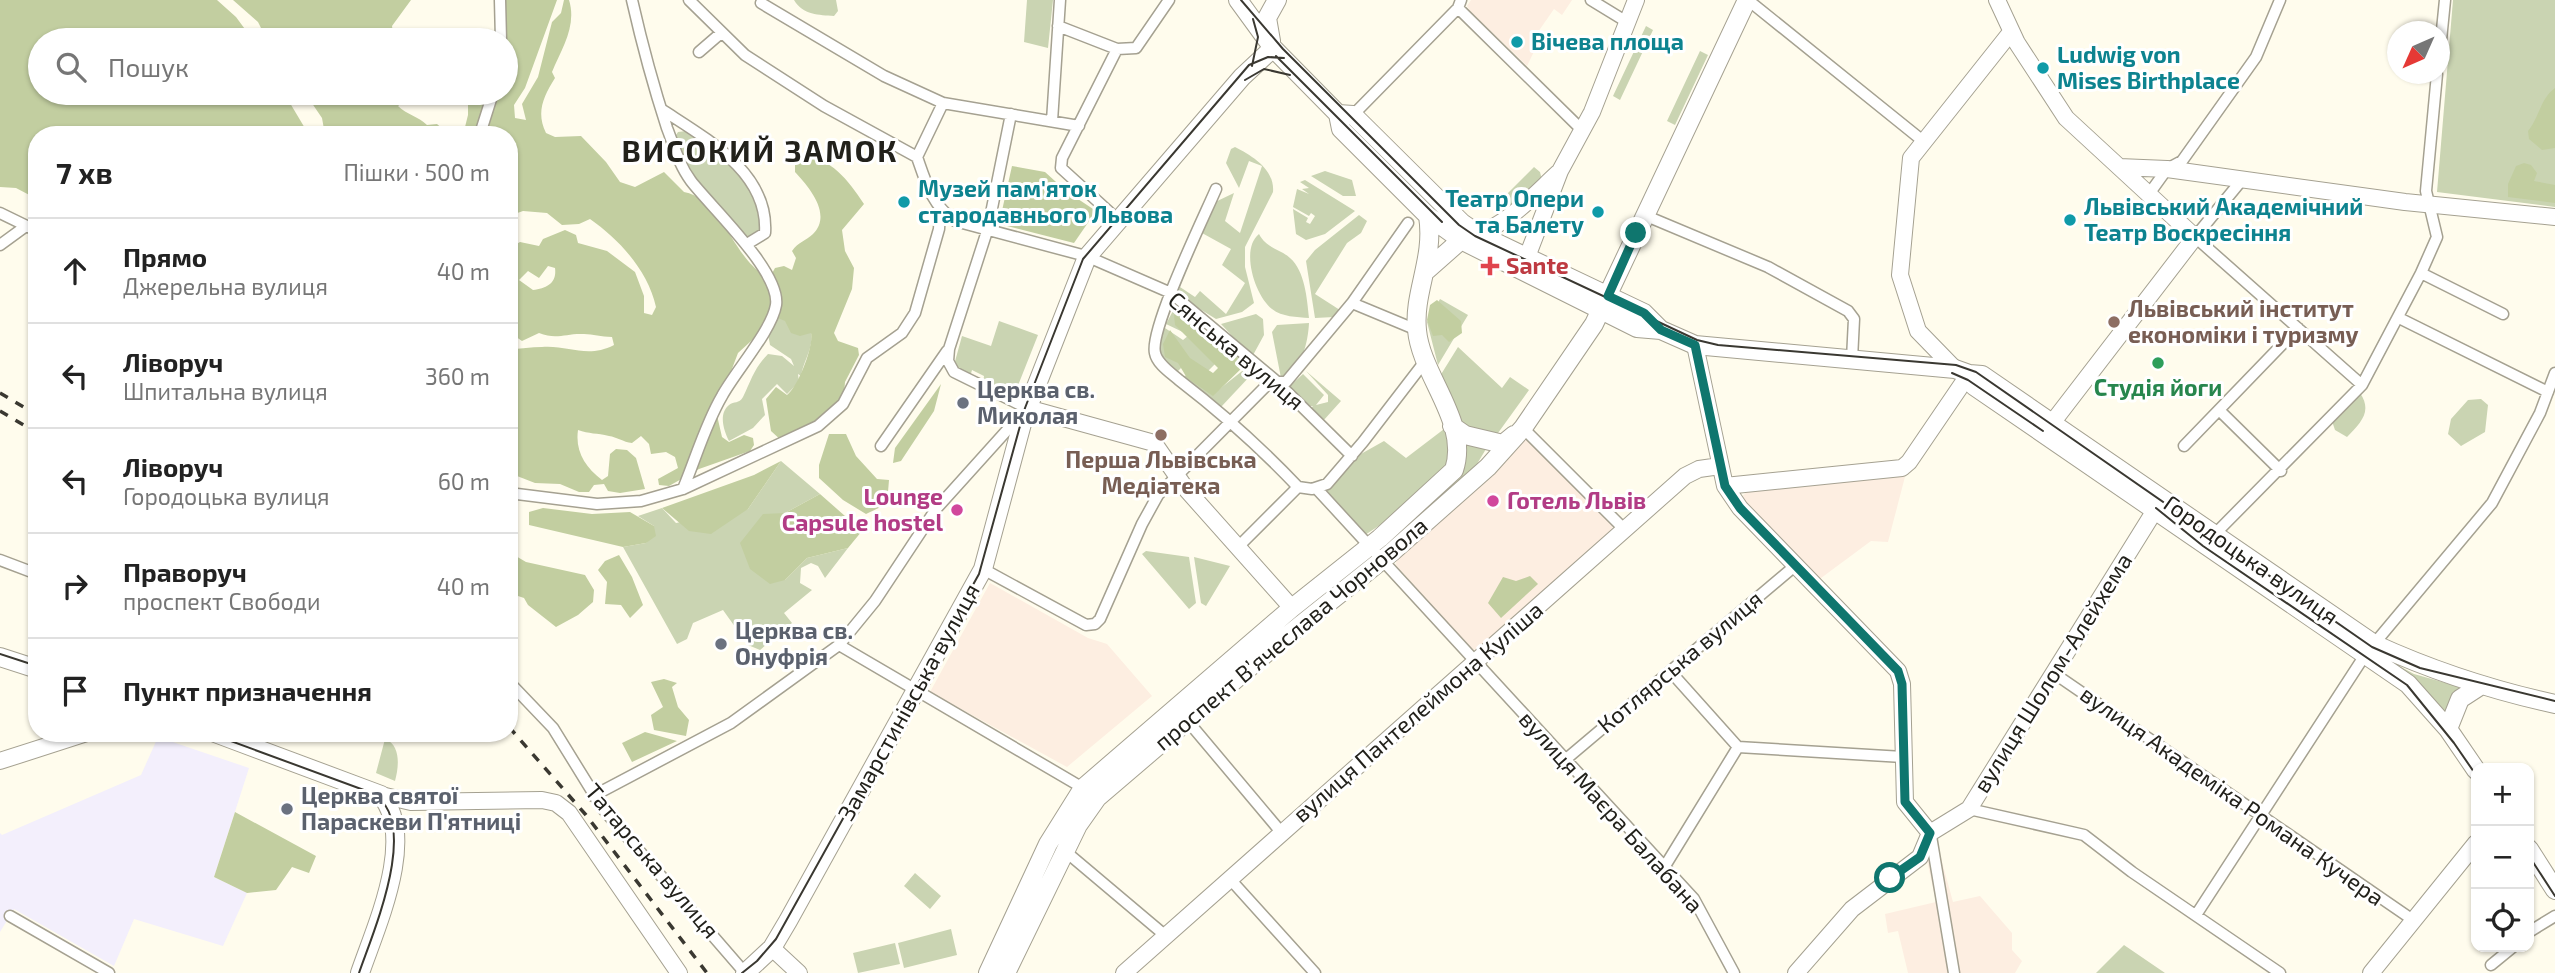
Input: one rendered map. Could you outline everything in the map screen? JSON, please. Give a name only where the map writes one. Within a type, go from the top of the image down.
[{"type":"main road","points":[[1238,0],[1273,48],[1462,223],[1524,265]]},
{"type":"main road","points":[[1273,48],[1267,18],[1277,0]]},
{"type":"main road","name":"проспект Вʼячеслава Чорновола","points":[[1006,973],[1078,825],[1097,798],[1186,719],[1381,560],[1488,467],[1523,428],[1604,303],[1747,0]]},
{"type":"main road","name":"Замарстинівська вулиця","points":[[745,973],[772,948],[983,569],[1027,408],[1087,257],[1242,77],[1273,48]]},
{"type":"main road","points":[[1346,114],[1341,129],[1428,216],[1461,240],[1524,265],[1604,303],[1644,313],[1661,330],[1695,345],[1962,372]]},
{"type":"main road","points":[[1428,216],[1430,231],[1427,270],[1420,296],[1417,330],[1452,426],[1465,435],[1503,444],[1523,428]]},
{"type":"main road","points":[[1427,270],[1461,240],[1478,234]]},
{"type":"main road","name":"Городоцька вулиця","points":[[1962,372],[1974,386],[2048,429],[2370,650],[2480,687],[2555,704]]},
{"type":"main road","name":"проспект Вʼячеслава Чорновола","points":[[988,973],[1048,844],[1083,788],[1448,478],[1457,461],[1452,426]]},
{"type":"main road","points":[[2370,650],[2408,684],[2448,729],[2471,763]]},
{"type":"main road","points":[[0,657],[28,666]]},
{"type":"main road","points":[[2448,729],[2459,699],[2480,687]]},
{"type":"main road","points":[[239,742],[381,795],[393,814],[395,849],[382,911],[360,973]]},
{"type":"main road","points":[[2534,857],[2555,890]]},
{"type":"street","points":[[500,0],[501,28]]},
{"type":"street","points":[[632,0],[649,75],[680,162],[689,179],[747,244],[774,287],[776,303],[766,328],[712,414],[683,489]]},
{"type":"street","points":[[518,494],[597,504],[642,501],[683,489],[818,426],[844,404],[867,358],[902,332],[915,313],[940,226],[940,211],[929,192],[917,157],[824,106],[745,55],[689,0]]},
{"type":"street","points":[[1052,121],[1060,0]]},
{"type":"street","points":[[1591,0],[1627,22]]},
{"type":"street","points":[[1524,265],[1560,171],[1592,113],[1636,0]]},
{"type":"street","points":[[1747,0],[1923,141]]},
{"type":"street","points":[[1997,0],[2011,32],[2054,103],[2195,237],[2362,385]]},
{"type":"street","points":[[2149,194],[2167,169],[2182,161],[2256,57],[2280,0]]},
{"type":"street","points":[[2443,21],[2445,0]]},
{"type":"street","points":[[1058,26],[1117,49],[1136,48],[1169,2]]},
{"type":"street","points":[[761,3],[884,76],[943,103],[1079,126]]},
{"type":"street","points":[[1346,114],[1460,4],[1582,130]]},
{"type":"street","points":[[1725,486],[1902,468],[1909,462],[1962,372],[1918,331],[1899,275],[1911,158],[2011,32]]},
{"type":"street","points":[[699,51],[721,33]]},
{"type":"street","points":[[1117,49],[1061,168],[1117,219]]},
{"type":"street","points":[[2210,540],[2281,471],[2362,385],[2399,318],[2437,237],[2426,178],[2436,84]]},
{"type":"street","points":[[917,157],[943,103]]},
{"type":"street","points":[[483,126],[489,105]]},
{"type":"street","points":[[661,109],[712,141],[752,182],[761,200],[765,233],[747,244]]},
{"type":"street","points":[[1011,114],[988,228],[949,349],[948,361],[954,372],[1027,408],[1069,422],[1146,438],[1160,449],[1176,476],[1292,608]]},
{"type":"street","points":[[2119,167],[2167,169],[2430,205],[2555,217]]},
{"type":"street","points":[[1478,234],[1491,229],[1513,213],[1560,171]]},
{"type":"street","points":[[2048,429],[2241,181]]},
{"type":"street","points":[[1216,189],[1171,293],[1154,346],[1155,356],[1165,369],[1231,421],[1298,486],[1316,488],[1327,484],[1426,360]]},
{"type":"street","name":"Сянська вулиця","points":[[940,211],[955,221],[1087,257],[1171,293],[1275,380],[1352,456]]},
{"type":"street","points":[[0,213],[28,227]]},
{"type":"street","points":[[1644,215],[1768,267],[1848,311],[1854,319],[1852,359]]},
{"type":"street","points":[[983,569],[1086,625],[1095,624],[1100,619],[1142,524],[1158,495],[1275,380],[1286,382],[1352,303],[1408,223]]},
{"type":"street","points":[[0,245],[28,231]]},
{"type":"street","points":[[2421,273],[2503,314]]},
{"type":"street","points":[[1352,303],[1417,330]]},
{"type":"street","points":[[2399,318],[2548,392]]},
{"type":"street","points":[[2184,446],[2298,328]]},
{"type":"street","points":[[1695,345],[1725,486],[1740,508],[1898,671],[1902,684],[1905,802],[1930,833],[1954,973]]},
{"type":"street","points":[[881,446],[949,349]]},
{"type":"street","points":[[2196,915],[2370,650],[2485,512],[2534,425],[2555,373]]},
{"type":"street","points":[[593,796],[731,723],[839,645],[875,601],[936,509],[1027,408]]},
{"type":"street","points":[[2220,411],[2281,471]]},
{"type":"street","points":[[1523,428],[1625,529]]},
{"type":"street","points":[[999,438],[1006,436],[1017,444]]},
{"type":"street","name":"вулиця Пантелеймона Куліша","points":[[1124,973],[1685,476],[1699,469],[1720,466]]},
{"type":"street","points":[[1238,547],[1298,486]]},
{"type":"street","name":"вулиця Маєра Балабана","points":[[1316,488],[1665,866],[1700,908],[1734,973]]},
{"type":"street","name":"вулиця Шолом-Алейхема","points":[[1930,833],[1969,809],[2158,504]]},
{"type":"street","points":[[0,560],[28,571]]},
{"type":"street","name":"Котлярська вулиця","points":[[1565,760],[1796,565]]},
{"type":"street","points":[[839,645],[1083,788]]},
{"type":"street","points":[[1670,671],[1738,747],[1903,757]]},
{"type":"street","name":"вулиця Академіка Романа Кучера","points":[[2052,672],[2413,920]]},
{"type":"street","name":"Татарська вулиця","points":[[518,691],[553,728],[593,796],[745,973]]},
{"type":"street","points":[[1186,719],[1282,832]]},
{"type":"street","points":[[0,761],[59,742]]},
{"type":"street","points":[[1665,866],[1738,747]]},
{"type":"street","points":[[381,795],[411,802],[542,800],[556,803],[569,813],[679,973]]},
{"type":"street","points":[[1969,809],[2084,835],[2280,973]]},
{"type":"street","points":[[1796,973],[1852,909],[1920,857],[1930,833]]},
{"type":"street","points":[[2371,973],[2471,849]]},
{"type":"street","points":[[1065,851],[1167,937]]},
{"type":"street","points":[[1230,879],[1315,973]]},
{"type":"street","points":[[9,916],[109,973]]},
{"type":"street","points":[[2534,929],[2555,916]]},
{"type":"street","points":[[772,948],[799,973]]},
{"type":"street","points":[[2491,965],[2507,952]]},
{"type":"shaded area","name":"Вічева площа","points":[[1471,0],[1572,0],[1562,15],[1554,9],[1538,32],[1542,35],[1527,66],[1471,12],[1467,6]]},
{"type":"shaded area","points":[[1524,438],[1613,523],[1612,532],[1479,650],[1470,649],[1396,565],[1397,555]]},
{"type":"shaded area","points":[[1907,469],[1888,542],[1871,541],[1817,581],[1740,498],[1748,491]]},
{"type":"shaded area","points":[[990,583],[1088,638],[1107,644],[1152,696],[1067,767],[930,692]]},
{"type":"shaded area","points":[[156,742],[173,742],[249,768],[214,877],[247,893],[223,946],[134,919],[114,966],[14,909],[0,932],[0,833],[2,835],[141,775]]},
{"type":"shaded area","points":[[1939,851],[1953,902],[1980,896],[2012,933],[2012,950],[2022,961],[2015,973],[1908,973],[1898,931],[1888,933],[1885,914],[1936,902],[1926,856]]},
{"type":"green space","points":[[0,0],[217,0],[244,28],[28,28],[28,105],[291,105],[304,126],[28,126],[28,194],[16,188],[0,187]]},
{"type":"green space","points":[[233,0],[411,0],[392,28],[261,28],[258,22]]},
{"type":"green space","points":[[497,0],[557,0],[525,88],[518,99],[518,28],[503,28]]},
{"type":"green space","points":[[564,0],[569,0],[570,28],[552,72],[555,78],[542,105],[546,133],[555,137],[581,136],[606,162],[620,182],[635,187],[664,172],[684,192],[698,197],[709,207],[747,260],[758,270],[770,277],[775,268],[784,266],[792,270],[796,258],[792,251],[819,226],[820,209],[795,172],[795,165],[802,157],[812,158],[838,171],[864,204],[842,230],[845,251],[854,268],[852,289],[834,333],[838,341],[858,348],[859,355],[845,382],[844,394],[820,428],[812,435],[783,442],[771,431],[766,399],[776,387],[787,395],[796,384],[810,347],[811,333],[800,336],[791,333],[785,321],[771,315],[762,331],[738,353],[716,411],[722,437],[729,442],[744,435],[753,438],[754,445],[750,451],[699,469],[669,486],[659,485],[658,479],[678,468],[675,457],[666,452],[651,454],[649,444],[641,436],[632,443],[578,430],[580,452],[596,475],[602,480],[608,476],[610,454],[616,449],[627,450],[636,458],[645,489],[620,493],[608,491],[604,484],[594,485],[589,492],[579,492],[560,484],[535,483],[518,476],[518,349],[552,347],[595,351],[614,345],[612,337],[584,334],[551,336],[539,333],[522,341],[518,338],[518,243],[539,246],[543,239],[565,230],[576,235],[578,243],[607,251],[635,272],[644,296],[644,313],[652,315],[656,307],[647,281],[631,257],[590,219],[579,224],[562,225],[547,213],[518,213],[518,126],[465,126],[468,105],[514,105],[515,118],[526,120],[522,104],[538,77],[552,22],[561,13]],"holes":[[[548,266],[555,268],[550,284],[533,290],[519,280],[528,271],[539,278]]]},
{"type":"green space","points":[[794,0],[836,0],[838,11],[834,16],[812,13],[802,9]]},
{"type":"green space","points":[[1027,0],[1053,0],[1048,48],[1024,42]]},
{"type":"green space","points":[[2453,0],[2555,0],[2555,207],[2437,192],[2446,84],[2450,84]]},
{"type":"green space","points":[[1646,26],[1653,30],[1620,100],[1613,96]]},
{"type":"green space","points":[[1700,51],[1708,55],[1675,125],[1667,121]]},
{"type":"green space","points":[[2555,88],[2555,148],[2542,150],[2529,139],[2528,131],[2546,97]]},
{"type":"green space","points":[[313,105],[399,105],[427,125],[439,126],[323,126],[322,118]]},
{"type":"green space","points":[[686,131],[700,142],[711,145],[750,183],[763,228],[749,239],[688,172],[674,138],[678,132]]},
{"type":"green space","points":[[1235,147],[1255,159],[1267,170],[1273,184],[1273,192],[1245,247],[1245,267],[1254,303],[1242,312],[1216,319],[1177,295],[1180,287],[1195,297],[1200,291],[1226,314],[1245,283],[1222,265],[1231,249],[1202,233],[1211,204],[1234,193],[1225,221],[1240,233],[1262,166],[1249,161],[1239,188],[1226,163],[1231,149]]},
{"type":"green space","points":[[2524,163],[2531,165],[2537,173],[2534,181],[2555,185],[2555,203],[2508,197],[2508,184],[2516,166]]},
{"type":"green space","points":[[1012,166],[1045,172],[1066,191],[1096,211],[1074,243],[999,224]]},
{"type":"green space","points":[[1534,167],[1540,172],[1542,180],[1510,207],[1502,199]]},
{"type":"green space","points":[[1325,171],[1352,180],[1356,196],[1343,196],[1311,176]]},
{"type":"green space","points":[[1305,180],[1355,211],[1325,234],[1306,240],[1296,234],[1293,209],[1308,218],[1306,222],[1310,224],[1315,216],[1311,213],[1309,216],[1293,207],[1297,189],[1309,194],[1302,189],[1309,188],[1300,182]]},
{"type":"green space","points":[[1359,215],[1367,221],[1361,233],[1347,243],[1315,294],[1343,312],[1334,317],[1315,318],[1306,261],[1315,250]]},
{"type":"green space","points":[[1259,234],[1269,246],[1290,258],[1299,270],[1309,318],[1280,314],[1266,303],[1260,294],[1250,261],[1253,241]]},
{"type":"green space","points":[[1440,299],[1468,315],[1438,365],[1427,322]]},
{"type":"green space","points":[[1437,300],[1461,321],[1462,333],[1449,342],[1442,335],[1433,336],[1427,320],[1430,305]]},
{"type":"green space","points":[[1175,307],[1210,322],[1201,331],[1212,338],[1213,334],[1247,361],[1241,366],[1217,362],[1204,375],[1189,360],[1176,373],[1155,351],[1165,328],[1183,340],[1189,335],[1166,324]]},
{"type":"green space","points":[[1179,311],[1245,365],[1213,396],[1187,378],[1178,363],[1165,357],[1163,344],[1170,330],[1190,358],[1213,373],[1218,368],[1175,325],[1174,315]]},
{"type":"green space","points":[[1256,314],[1263,319],[1264,335],[1252,357],[1221,324]]},
{"type":"green space","points":[[779,316],[811,333],[811,344],[801,376],[798,374],[799,382],[787,394],[777,384],[762,399],[765,415],[753,428],[729,441],[724,428],[724,413],[729,405],[741,399],[763,359],[768,354],[782,356],[794,366],[791,359],[770,345],[768,334]]},
{"type":"green space","points":[[999,321],[1038,335],[1013,398],[983,384],[984,376],[972,370],[970,377],[958,371],[954,365],[962,336],[991,346]]},
{"type":"green space","points":[[1309,323],[1299,363],[1281,378],[1272,332],[1277,325]]},
{"type":"green space","points":[[1458,347],[1502,388],[1510,377],[1529,390],[1498,433],[1485,434],[1475,431],[1459,418],[1454,408],[1440,376]]},
{"type":"green space","points":[[1251,364],[1266,380],[1261,384],[1251,375],[1221,407],[1182,377],[1187,375],[1217,391]]},
{"type":"green space","points":[[1306,371],[1341,401],[1323,421],[1309,410],[1313,406],[1306,406],[1289,387],[1303,374],[1324,395],[1316,405],[1328,402],[1328,395]]},
{"type":"green space","points":[[941,384],[934,411],[901,461],[893,463],[895,448]]},
{"type":"green space","points":[[2360,393],[2365,412],[2347,437],[2335,430],[2332,421]]},
{"type":"green space","points":[[2481,399],[2488,405],[2485,432],[2461,446],[2448,434],[2451,419],[2468,400]]},
{"type":"green space","points":[[1448,426],[1455,459],[1413,503],[1362,537],[1324,494],[1352,459],[1384,441],[1406,458]]},
{"type":"green space","points":[[829,434],[846,434],[856,456],[877,479],[889,480],[887,504],[866,514],[843,500],[819,478],[819,465]]},
{"type":"green space","points":[[1464,442],[1486,449],[1474,469],[1390,545],[1388,542],[1450,486],[1461,471]]},
{"type":"green space","points":[[781,461],[820,494],[785,513],[785,580],[807,558],[848,548],[825,578],[818,566],[811,563],[801,568],[800,583],[812,590],[784,613],[792,623],[760,650],[748,645],[723,610],[693,623],[687,639],[677,644],[623,547],[646,543],[654,526],[638,516],[662,508],[676,523],[748,509]]},
{"type":"green space","points":[[781,461],[748,509],[711,534],[689,531],[662,508],[754,475]]},
{"type":"green space","points":[[820,494],[862,531],[848,548],[807,558],[785,580],[770,584],[750,569],[740,543],[763,514],[785,513]]},
{"type":"green space","points":[[543,508],[592,514],[630,512],[654,526],[656,536],[646,543],[623,547],[529,525],[529,512]]},
{"type":"green space","points":[[1146,551],[1189,557],[1196,603],[1189,609],[1142,554]]},
{"type":"green space","points":[[619,555],[632,577],[643,605],[630,618],[621,605],[605,604],[607,582],[598,570],[605,561]]},
{"type":"green space","points":[[518,557],[526,562],[585,575],[594,590],[593,602],[578,615],[556,627],[528,605],[524,598],[518,596]]},
{"type":"green space","points":[[1194,557],[1230,566],[1206,606],[1201,603]]},
{"type":"green space","points":[[1530,576],[1538,584],[1501,618],[1488,603],[1503,577],[1516,581]]},
{"type":"green space","points":[[2381,656],[2414,674],[2460,687],[2452,693],[2446,714]]},
{"type":"green space","points":[[664,679],[677,683],[672,687],[678,707],[689,720],[686,736],[654,730],[651,715],[663,707],[651,682]]},
{"type":"green space","points":[[645,732],[677,741],[632,762],[622,743]]},
{"type":"green space","points":[[384,742],[390,742],[396,751],[398,763],[395,781],[376,773]]},
{"type":"green space","points":[[235,812],[316,856],[309,873],[292,867],[276,890],[247,893],[214,877]]},
{"type":"green space","points":[[915,873],[941,896],[930,909],[904,886]]},
{"type":"green space","points":[[951,929],[957,955],[904,968],[898,943]]},
{"type":"green space","points":[[895,943],[900,964],[858,973],[853,953]]},
{"type":"green space","points":[[2124,945],[2165,973],[2096,973]]},
{"type":"tram line","points":[[1241,0],[1283,49],[1459,225],[1475,236],[1697,340],[1718,345],[1956,365],[1976,372],[2372,647],[2420,668],[2555,701]]},
{"type":"tram line","points":[[1252,66],[1258,37],[1253,19]]},
{"type":"tram line","points":[[1276,56],[1442,222]]},
{"type":"tram line","points":[[742,973],[757,961],[776,939],[979,574],[1025,408],[1083,259],[1249,65],[1268,57],[1284,58]]},
{"type":"tram line","points":[[1245,80],[1264,69],[1290,75]]},
{"type":"tram line","points":[[1952,373],[1968,380],[2043,431]]},
{"type":"tram line","points":[[2156,508],[2203,546],[2407,685],[2471,768]]},
{"type":"tram line","points":[[0,654],[28,663]]},
{"type":"tram line","points":[[233,742],[372,793],[386,807],[393,827],[394,851],[390,878],[359,973]]},
{"type":"tram line","points":[[2534,864],[2555,896]]},
{"type":"railway","points":[[0,393],[28,410]]},
{"type":"railway","points":[[0,411],[28,428]]},
{"type":"railway","points":[[518,737],[586,815],[707,973]]},
{"type":"place","name":"Вічева площа","points":[[1517,42]]},
{"type":"place","name":"Ludwig von Mises Birthplace","points":[[2043,68]]},
{"type":"place","name":"Музей пам'яток стародавнього Львова","points":[[904,202]]},
{"type":"place","name":"Театр Опери та Балету","points":[[1598,212]]},
{"type":"place","name":"Львівський Академічний Театр Воскресіння","points":[[2070,220]]},
{"type":"place","name":"Sante","points":[[1490,266]]},
{"type":"place","name":"Львівський інститут економіки і туризму","points":[[2114,322]]},
{"type":"place","name":"Студія йоги","points":[[2158,363]]},
{"type":"place","name":"Церква св. Миколая","points":[[963,403]]},
{"type":"place","name":"Перша Львівська Медіатека","points":[[1161,435]]},
{"type":"place","name":"Готель Львів","points":[[1493,501]]},
{"type":"place","name":"Lounge Capsule hostel","points":[[957,510]]},
{"type":"place","name":"Церква св. Онуфрія","points":[[721,644]]},
{"type":"place","name":"Церква святої Параскеви П'ятниці","points":[[287,809]]},
{"type":"district","name":"ВИСОКИЙ ЗАМОК","points":[[760,152]]},
{"type":"route","points":[[1636,233],[1608,296],[1644,313],[1661,330],[1695,345],[1725,486],[1740,508],[1898,671],[1902,684],[1905,802],[1930,833],[1920,857],[1890,878]]}]
